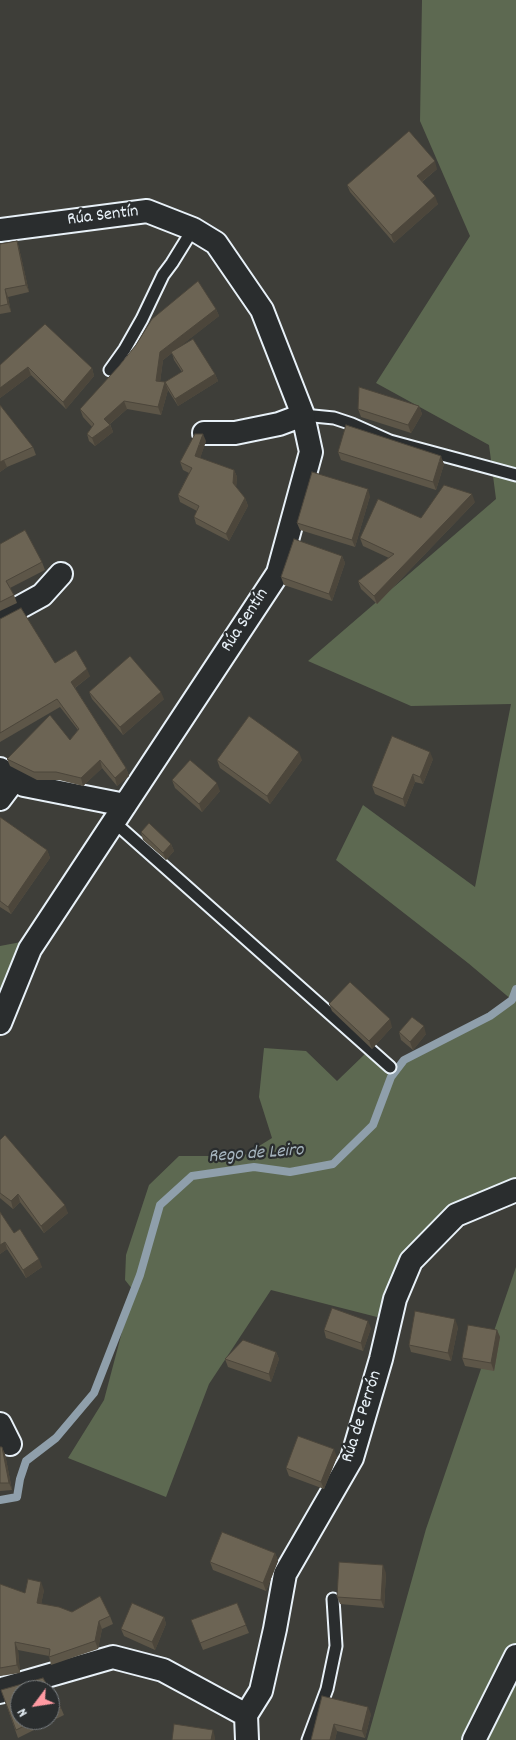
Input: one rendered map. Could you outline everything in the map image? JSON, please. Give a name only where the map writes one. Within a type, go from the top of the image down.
[{"type":"street","name":"Rúa Sentín","points":[[0,230],[147,211],[193,229],[216,243],[262,310],[303,415],[311,452],[278,573],[30,949],[0,1023]]},
{"type":"street","points":[[204,433],[235,433],[279,424],[303,415]]},
{"type":"street","points":[[0,618],[42,595],[62,574]]},
{"type":"street","points":[[0,799],[8,774],[24,785],[119,814]]},
{"type":"street","name":"Rúa de Perrón","points":[[246,1715],[261,1691],[285,1574],[352,1458],[381,1359],[395,1299],[411,1261],[456,1215],[516,1190]]},
{"type":"street","points":[[0,1424],[10,1444]]},
{"type":"street","points":[[474,1740],[516,1656]]},
{"type":"street","points":[[0,1692],[5,1688],[114,1657],[163,1670],[246,1715],[247,1740]]},
{"type":"lane","points":[[110,370],[138,326],[163,275],[193,229]]},
{"type":"lane","points":[[303,415],[334,418],[390,441],[516,475]]},
{"type":"lane","points":[[119,814],[390,1067]]},
{"type":"lane","points":[[308,1740],[327,1689],[336,1646],[333,1599]]},
{"type":"green space","points":[[422,0],[516,0],[516,1190],[508,1192],[411,1261],[377,1317],[271,1290],[209,1384],[166,1497],[68,1458],[104,1400],[133,1290],[125,1280],[126,1255],[149,1185],[179,1156],[243,1156],[272,1138],[259,1097],[264,1048],[306,1051],[337,1081],[365,1054],[391,1077],[404,1060],[512,1000],[468,963],[336,860],[363,805],[475,887],[511,704],[411,706],[308,661],[496,499],[489,445],[376,383],[470,236],[420,121]]},
{"type":"green space","points":[[37,939],[0,1026],[0,946]]},
{"type":"green space","points":[[516,1267],[516,1740],[367,1740],[426,1529]]},
{"type":"building","points":[[409,131],[435,161],[417,176],[435,196],[391,235],[347,185]]},
{"type":"building","points":[[17,241],[26,285],[5,289],[8,304],[0,306],[0,244]]},
{"type":"building","points":[[198,281],[216,309],[160,352],[156,381],[165,382],[158,407],[124,401],[104,419],[110,425],[92,438],[87,434],[94,424],[80,409],[136,345],[152,319]]},
{"type":"building","points":[[45,324],[92,368],[63,402],[28,367],[0,388],[0,365]]},
{"type":"building","points":[[193,339],[215,374],[175,399],[165,382],[183,371],[171,352]]},
{"type":"building","points":[[359,387],[419,406],[408,425],[358,409]]},
{"type":"building","points":[[0,405],[33,447],[0,462]]},
{"type":"building","points":[[346,425],[441,456],[433,482],[338,452]]},
{"type":"building","points":[[195,434],[203,434],[195,456],[234,470],[233,483],[245,498],[226,534],[194,517],[199,506],[178,495],[192,468],[180,462]]},
{"type":"building","points":[[312,472],[368,489],[352,540],[297,523]]},
{"type":"building","points":[[444,485],[472,494],[374,596],[358,581],[394,554],[360,538],[378,499],[421,518]]},
{"type":"building","points":[[25,530],[42,562],[6,581],[14,595],[0,602],[0,544]]},
{"type":"building","points":[[294,539],[342,556],[329,594],[281,577]]},
{"type":"building","points":[[21,608],[55,663],[76,650],[87,669],[71,682],[126,768],[115,778],[100,760],[81,778],[56,772],[34,772],[7,759],[50,715],[70,740],[79,729],[57,699],[0,733],[0,619]]},
{"type":"building","points":[[130,656],[161,692],[120,727],[89,692]]},
{"type":"building","points":[[249,716],[299,752],[267,796],[217,760]]},
{"type":"building","points":[[392,736],[430,752],[420,777],[413,774],[403,799],[372,786]]},
{"type":"building","points":[[190,760],[217,783],[199,804],[172,780]]},
{"type":"building","points":[[0,817],[47,850],[8,907],[0,901]]},
{"type":"building","points":[[149,823],[171,844],[163,853],[141,832]]},
{"type":"building","points":[[350,982],[390,1019],[369,1041],[329,1004]]},
{"type":"building","points":[[412,1017],[424,1026],[410,1042],[399,1032]]},
{"type":"building","points":[[5,1135],[65,1205],[41,1226],[18,1194],[11,1201],[0,1193],[0,1140]]},
{"type":"building","points":[[0,1212],[14,1233],[20,1229],[39,1259],[23,1270],[5,1242],[0,1245]]},
{"type":"building","points":[[332,1308],[368,1321],[361,1343],[324,1330]]},
{"type":"building","points":[[415,1311],[455,1319],[448,1353],[409,1345]]},
{"type":"building","points":[[468,1325],[497,1330],[491,1363],[462,1358]]},
{"type":"building","points":[[243,1340],[276,1352],[269,1374],[225,1359]]},
{"type":"building","points":[[298,1436],[334,1449],[321,1482],[286,1468]]},
{"type":"building","points":[[0,1447],[2,1447],[9,1483],[0,1483]]},
{"type":"building","points":[[222,1532],[275,1553],[263,1583],[210,1562]]},
{"type":"building","points":[[339,1562],[383,1565],[381,1600],[337,1597]]},
{"type":"building","points":[[28,1579],[41,1582],[37,1603],[59,1607],[72,1612],[100,1596],[110,1616],[99,1621],[95,1641],[49,1657],[50,1649],[15,1642],[17,1665],[0,1668],[0,1584],[25,1593]]},
{"type":"building","points":[[132,1603],[164,1617],[152,1642],[121,1629]]},
{"type":"building","points":[[237,1603],[246,1625],[200,1643],[191,1620]]},
{"type":"building","points":[[10,1687],[10,1714],[1,1690]]},
{"type":"building","points":[[322,1696],[368,1707],[362,1731],[334,1724],[330,1740],[311,1740]]},
{"type":"building","points":[[174,1724],[213,1730],[211,1740],[172,1740]]},
{"type":"waterway","name":"Rego de Leiro","points":[[0,1500],[17,1497],[26,1461],[56,1438],[94,1393],[140,1275],[160,1205],[192,1176],[254,1167],[290,1172],[333,1164],[373,1125],[391,1077],[404,1060],[490,1016],[512,1000],[516,989]]}]
